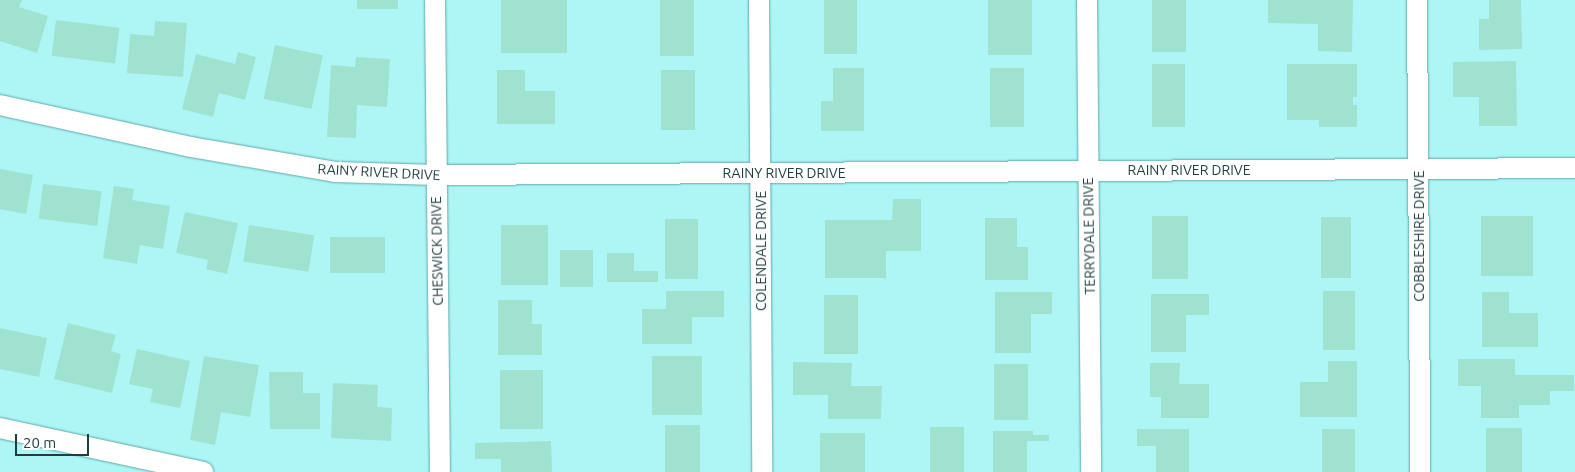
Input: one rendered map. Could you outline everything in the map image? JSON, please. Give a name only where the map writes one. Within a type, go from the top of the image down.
[{"type":"street","name":"CHESWICK DRIVE","points":[[435,0],[440,472]]},
{"type":"street","name":"COLENDALE DRIVE","points":[[759,0],[762,472]]},
{"type":"street","name":"TERRYDALE DRIVE","points":[[1088,0],[1091,472]]},
{"type":"street","name":"COBBLESHIRE DRIVE","points":[[1417,0],[1420,472]]},
{"type":"street","name":"RAINY RIVER DRIVE","points":[[0,105],[282,164],[335,172],[436,176],[1575,168]]},
{"type":"street","points":[[0,428],[203,472]]},
{"type":"building","points":[[0,0],[22,0],[19,7],[48,16],[37,53],[0,41]]},
{"type":"building","points":[[357,0],[398,0],[398,9],[357,9]]},
{"type":"building","points":[[501,0],[567,0],[567,53],[501,53]]},
{"type":"building","points":[[660,0],[694,0],[694,56],[660,56]]},
{"type":"building","points":[[824,0],[857,0],[857,54],[824,54]]},
{"type":"building","points":[[988,0],[1032,0],[1032,55],[988,55]]},
{"type":"building","points":[[1152,0],[1186,0],[1186,52],[1152,52]]},
{"type":"building","points":[[1268,0],[1353,0],[1352,52],[1318,51],[1318,24],[1268,23]]},
{"type":"building","points":[[1489,0],[1521,0],[1522,49],[1479,50],[1479,19],[1489,19]]},
{"type":"building","points":[[56,20],[120,28],[115,64],[52,56]]},
{"type":"building","points":[[155,21],[187,23],[183,77],[127,73],[130,34],[154,36]]},
{"type":"building","points":[[275,45],[323,55],[311,109],[264,99]]},
{"type":"building","points":[[238,52],[256,57],[245,100],[219,93],[213,117],[182,109],[196,54],[235,64]]},
{"type":"building","points":[[356,57],[390,59],[387,107],[357,105],[356,138],[327,137],[331,65],[355,67]]},
{"type":"building","points":[[1516,61],[1517,126],[1479,126],[1479,97],[1453,97],[1453,62]]},
{"type":"building","points":[[1152,64],[1185,64],[1185,127],[1152,127]]},
{"type":"building","points":[[1287,64],[1357,64],[1357,97],[1353,97],[1353,105],[1357,105],[1357,127],[1319,127],[1319,120],[1287,120]]},
{"type":"building","points":[[833,68],[864,68],[864,131],[821,131],[821,101],[833,101]]},
{"type":"building","points":[[990,68],[1024,68],[1024,127],[990,127]]},
{"type":"building","points":[[497,70],[525,70],[525,91],[555,91],[555,124],[497,124]]},
{"type":"building","points":[[661,70],[695,70],[695,130],[661,130]]},
{"type":"building","points":[[0,169],[33,175],[26,214],[0,209]]},
{"type":"building","points":[[43,184],[102,191],[97,226],[39,219]]},
{"type":"building","points":[[114,186],[134,189],[132,200],[170,206],[163,249],[140,245],[137,264],[103,258]]},
{"type":"building","points":[[893,199],[921,199],[921,251],[886,251],[886,278],[825,278],[825,220],[892,220]]},
{"type":"building","points":[[185,212],[238,223],[227,274],[206,269],[208,260],[176,253]]},
{"type":"building","points":[[1152,216],[1188,216],[1188,279],[1152,279]]},
{"type":"building","points":[[1481,216],[1533,216],[1533,276],[1481,276]]},
{"type":"building","points":[[1321,217],[1351,217],[1351,278],[1321,278]]},
{"type":"building","points":[[985,218],[1017,218],[1017,247],[1028,247],[1028,280],[985,280]]},
{"type":"building","points":[[665,219],[698,219],[698,279],[665,279]]},
{"type":"building","points":[[249,225],[314,235],[308,272],[243,262]]},
{"type":"building","points":[[501,225],[548,225],[548,285],[501,285]]},
{"type":"building","points":[[330,237],[385,237],[385,273],[330,273]]},
{"type":"building","points":[[560,250],[593,250],[593,287],[560,287]]},
{"type":"building","points":[[607,253],[634,253],[634,271],[658,271],[658,282],[607,282]]},
{"type":"building","points":[[666,291],[724,291],[724,317],[692,317],[692,344],[642,344],[642,309],[666,309]]},
{"type":"building","points":[[1323,291],[1355,291],[1355,350],[1323,350]]},
{"type":"building","points":[[995,292],[1052,292],[1052,314],[1031,314],[1031,353],[995,353]]},
{"type":"building","points":[[1482,292],[1509,292],[1509,313],[1538,313],[1538,347],[1482,347]]},
{"type":"building","points":[[1151,294],[1209,294],[1209,315],[1186,315],[1186,352],[1151,352]]},
{"type":"building","points":[[824,295],[858,295],[858,354],[824,354]]},
{"type":"building","points":[[498,300],[532,300],[532,324],[542,324],[542,355],[498,355]]},
{"type":"building","points":[[68,323],[116,335],[111,351],[121,354],[112,393],[54,379]]},
{"type":"building","points":[[0,328],[47,338],[39,377],[0,369]]},
{"type":"building","points":[[137,349],[190,361],[180,408],[150,402],[153,389],[129,384]]},
{"type":"building","points":[[204,356],[259,365],[250,417],[221,412],[215,445],[190,440]]},
{"type":"building","points":[[652,356],[702,356],[702,415],[652,415]]},
{"type":"building","points":[[1458,359],[1515,359],[1515,375],[1574,375],[1574,391],[1550,391],[1550,405],[1519,405],[1519,418],[1481,418],[1481,386],[1458,386]]},
{"type":"building","points":[[1328,361],[1357,361],[1357,417],[1300,417],[1300,382],[1328,382]]},
{"type":"building","points":[[793,362],[852,363],[851,386],[882,386],[881,419],[828,419],[828,395],[793,395]]},
{"type":"building","points":[[1150,363],[1180,363],[1179,384],[1209,384],[1209,418],[1161,418],[1161,397],[1150,397]]},
{"type":"building","points":[[994,364],[1028,364],[1028,420],[994,420]]},
{"type":"building","points":[[500,370],[543,370],[543,429],[500,429]]},
{"type":"building","points":[[269,372],[303,372],[303,393],[320,393],[320,429],[270,429]]},
{"type":"building","points":[[333,383],[378,385],[377,407],[392,408],[391,441],[331,438]]},
{"type":"building","points":[[665,425],[700,425],[700,472],[665,472]]},
{"type":"building","points":[[930,427],[964,427],[964,472],[930,472]]},
{"type":"building","points":[[1486,428],[1522,428],[1522,472],[1486,472]]},
{"type":"building","points":[[1137,429],[1189,429],[1189,472],[1156,472],[1156,446],[1137,446]]},
{"type":"building","points":[[1322,429],[1355,429],[1355,472],[1322,472]]},
{"type":"building","points":[[993,431],[1033,431],[1033,435],[1049,435],[1049,441],[1027,441],[1027,472],[993,472]]},
{"type":"building","points":[[820,433],[865,433],[865,472],[820,472]]},
{"type":"building","points":[[551,441],[552,472],[501,472],[501,459],[475,459],[475,443]]}]
